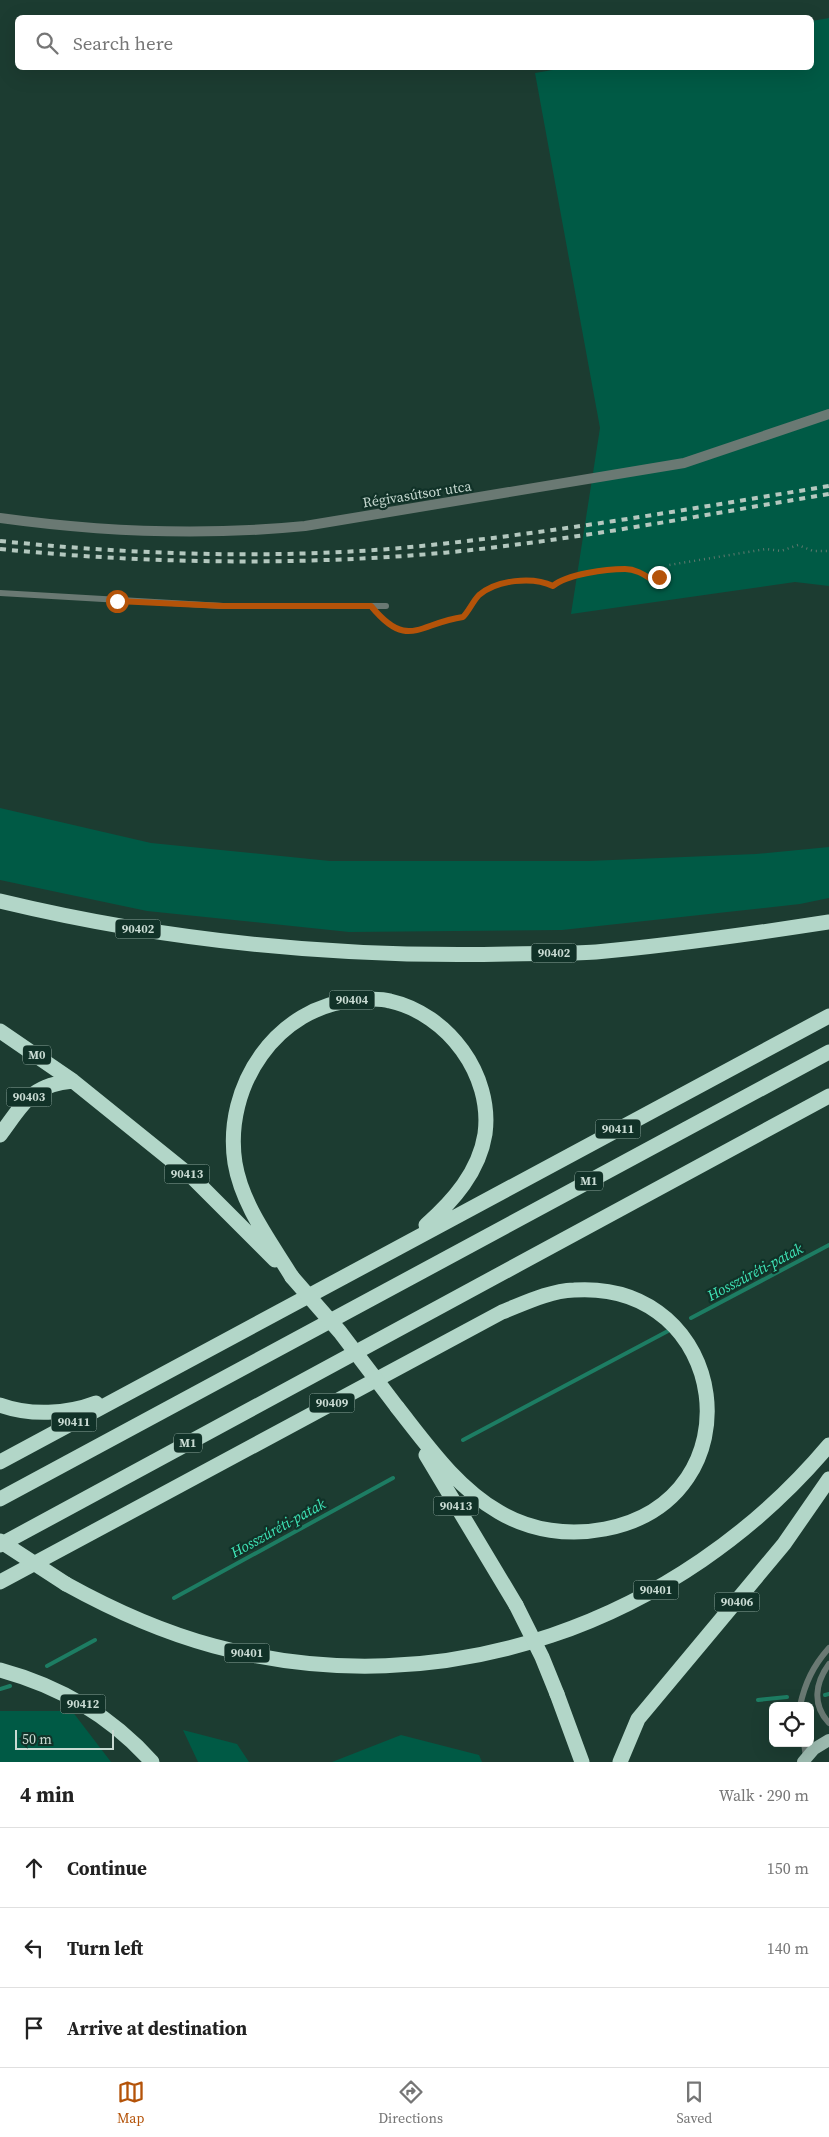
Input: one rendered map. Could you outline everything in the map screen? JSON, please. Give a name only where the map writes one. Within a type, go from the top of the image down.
[{"type":"highway","name":"90402","points":[[0,901],[136,929],[278,947],[352,952],[464,955],[594,952],[714,940],[829,922]]},
{"type":"highway","name":"90404","points":[[292,1277],[247,1204],[239,1182],[233,1141],[242,1094],[259,1057],[287,1026],[322,1007],[344,1001],[390,1001],[416,1011],[440,1026],[459,1045],[473,1067],[481,1088],[485,1113],[485,1134],[467,1179],[446,1207],[406,1242]]},
{"type":"highway","name":"90411","points":[[0,1462],[829,1016]]},
{"type":"highway","name":"M0","points":[[0,1031],[73,1081]]},
{"type":"highway","name":"M1","points":[[0,1499],[829,1052]]},
{"type":"highway","name":"90403","points":[[0,1136],[27,1098],[44,1086],[73,1081]]},
{"type":"highway","name":"90413","points":[[73,1081],[192,1177],[292,1277],[340,1332],[397,1407],[516,1605],[542,1657],[582,1762]]},
{"type":"highway","name":"M1","points":[[0,1545],[829,1096]]},
{"type":"highway","name":"90409","points":[[0,1582],[502,1312],[538,1297],[574,1290],[612,1292],[650,1307],[673,1324],[690,1347],[705,1386],[708,1418],[706,1435],[694,1466],[675,1494],[644,1516],[624,1525],[585,1532],[550,1530],[517,1521],[498,1512],[465,1487],[447,1470],[397,1407]]},
{"type":"highway","points":[[0,1404],[25,1411],[58,1412],[85,1407],[148,1382]]},
{"type":"highway","name":"90401","points":[[0,1541],[66,1584],[120,1612],[182,1637],[259,1656],[303,1662],[353,1665],[441,1661],[493,1652],[564,1632],[614,1611],[671,1582],[736,1536],[768,1510],[799,1480],[829,1444]]},
{"type":"highway","name":"90406","points":[[620,1762],[638,1719],[762,1572],[829,1479]]},
{"type":"highway","name":"90412","points":[[0,1670],[38,1682],[80,1702],[116,1727],[135,1743],[152,1762]]},
{"type":"main road","points":[[804,1759],[814,1749],[829,1740]]},
{"type":"street","name":"Régivasútsor utca","points":[[0,518],[128,531],[265,530],[305,526],[684,463],[829,414]]},
{"type":"lane","points":[[0,593],[223,606],[386,606]]},
{"type":"lane","points":[[801,1702],[804,1686],[816,1662],[829,1648]]},
{"type":"lane","points":[[829,1664],[821,1676],[816,1697],[822,1715],[829,1723]]},
{"type":"path","points":[[371,606],[385,624],[399,631],[411,632],[428,629],[446,620],[463,617],[472,607],[476,597],[489,588],[522,580],[541,580],[553,586],[561,579],[626,569],[642,573],[651,579],[659,577],[669,565],[766,549],[781,551],[798,545],[813,551],[829,551]]},
{"type":"green space","points":[[829,18],[829,586],[795,582],[571,614],[600,428],[535,73],[552,70],[814,70],[814,21]]},
{"type":"green space","points":[[0,808],[151,843],[330,861],[588,861],[756,854],[829,847],[829,898],[800,904],[562,930],[349,932],[147,911],[0,880]]},
{"type":"green space","points":[[0,1711],[72,1711],[111,1762],[0,1762]]},
{"type":"green space","points":[[183,1730],[237,1744],[249,1762],[198,1762]]},
{"type":"green space","points":[[401,1735],[479,1755],[482,1762],[332,1762]]},
{"type":"waterway","name":"Hosszúréti-patak","points":[[691,1318],[829,1245]]},
{"type":"waterway","name":"Hosszúréti-patak","points":[[463,1440],[668,1331]]},
{"type":"waterway","name":"Hosszúréti-patak","points":[[174,1598],[393,1478]]},
{"type":"waterway","name":"Hosszúréti-patak","points":[[47,1666],[95,1640]]},
{"type":"waterway","name":"Hosszúréti-patak","points":[[0,1689],[10,1686]]},
{"type":"waterway","points":[[825,1695],[829,1694]]},
{"type":"waterway","points":[[758,1700],[787,1697]]},
{"type":"railway","points":[[0,541],[194,554],[292,554],[389,549],[555,530],[829,486]]},
{"type":"railway","points":[[0,549],[97,557],[194,561],[292,561],[389,557],[500,547],[665,522],[829,494]]},
{"type":"route","points":[[117,601],[223,606],[371,606],[385,624],[399,631],[411,632],[428,629],[446,620],[463,617],[472,607],[476,597],[489,588],[522,580],[541,580],[553,586],[561,579],[626,569],[642,573],[651,579],[659,577]]}]
